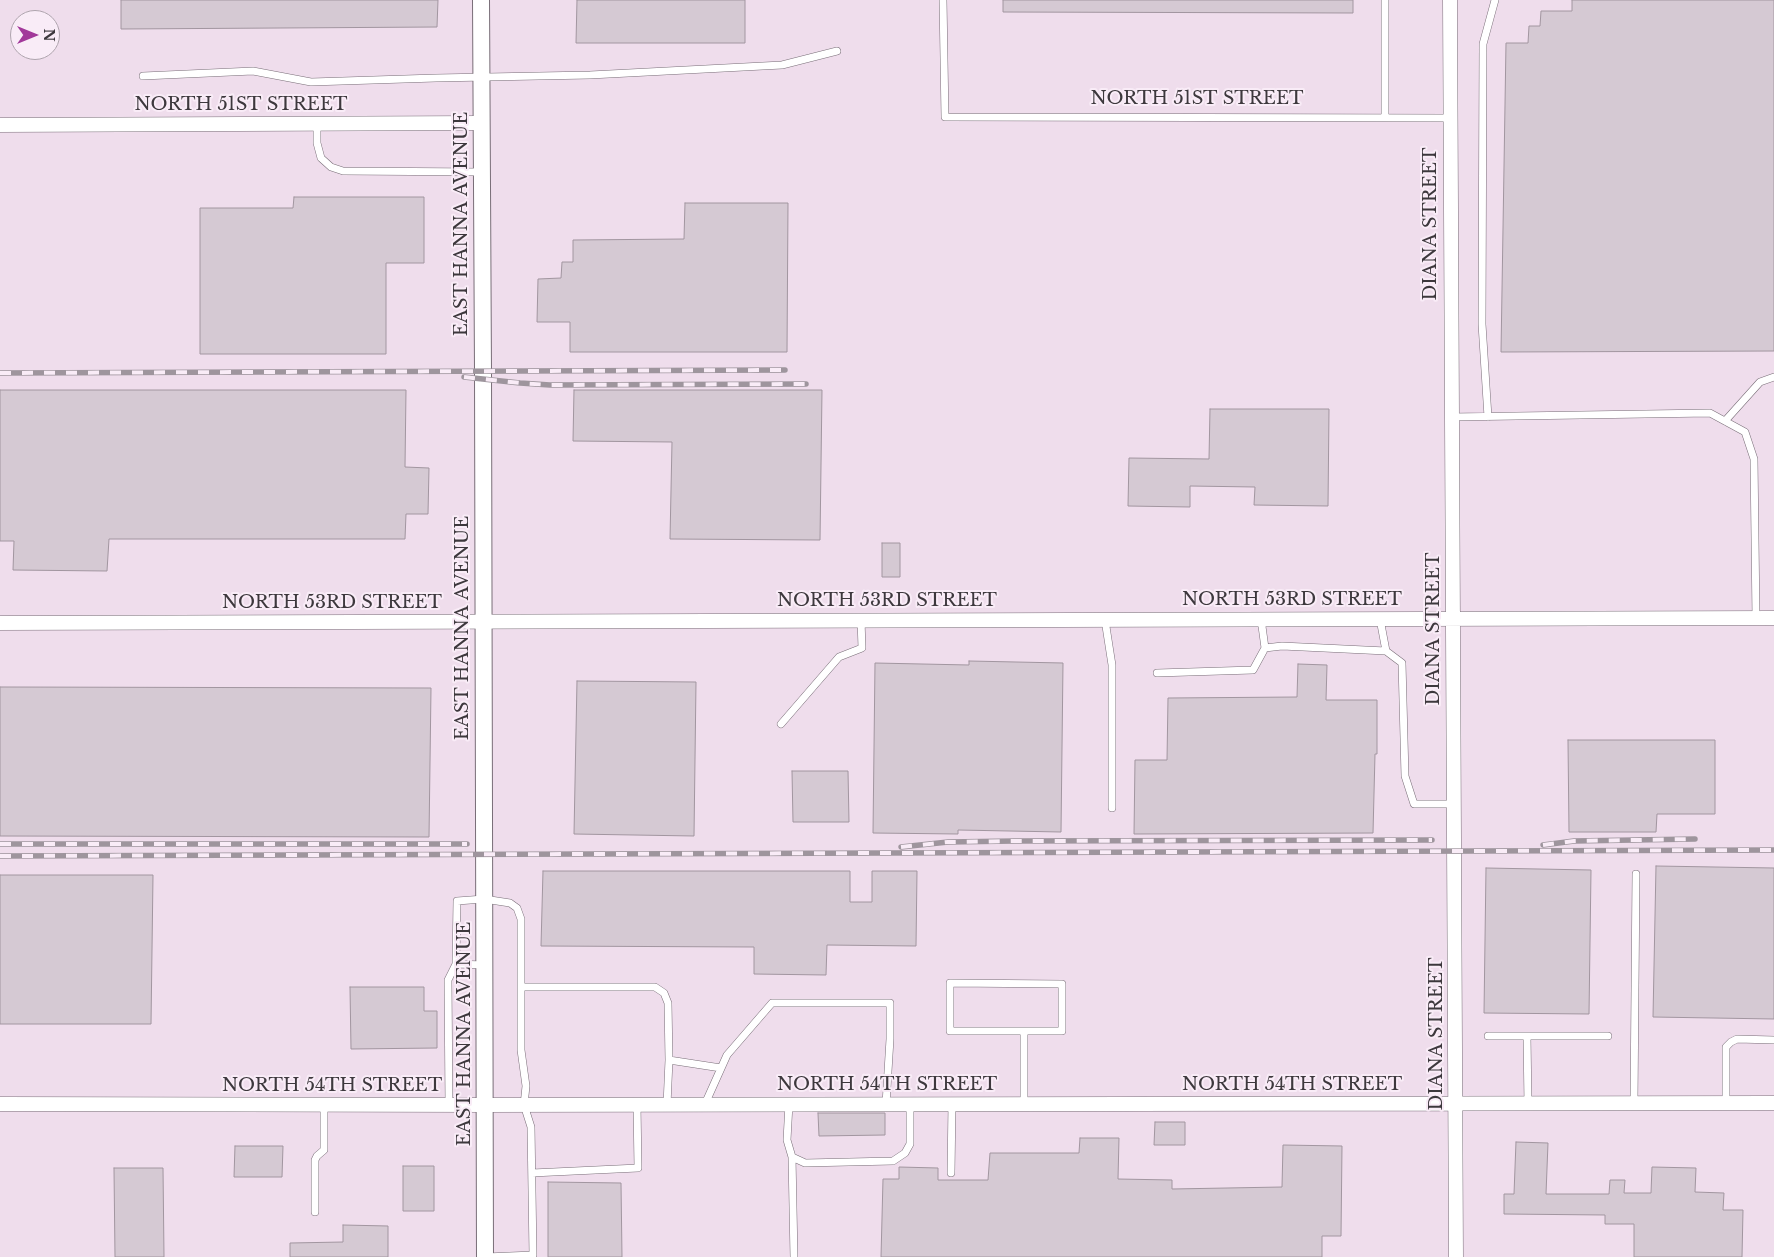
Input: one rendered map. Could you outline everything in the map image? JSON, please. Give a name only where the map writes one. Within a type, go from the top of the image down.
[{"type":"street","name":"EAST HANNA AVENUE","points":[[481,0],[485,1257]]},
{"type":"street","name":"DIANA STREET","points":[[1450,0],[1456,1257]]},
{"type":"street","name":"NORTH 51ST STREET","points":[[0,125],[481,124]]},
{"type":"street","name":"NORTH 53RD STREET","points":[[0,623],[1774,618]]},
{"type":"street","name":"NORTH 54TH STREET","points":[[0,1104],[1774,1103]]},
{"type":"lane","name":"NORTH 51ST STREET","points":[[943,0],[945,117],[1450,118]]},
{"type":"lane","points":[[1385,0],[1385,118]]},
{"type":"lane","points":[[1488,417],[1482,324],[1483,44],[1495,0]]},
{"type":"lane","points":[[143,76],[253,71],[311,82],[590,75],[782,65],[837,51]]},
{"type":"lane","points":[[317,124],[317,143],[321,158],[331,167],[343,172],[482,172]]},
{"type":"lane","points":[[1724,421],[1760,382],[1774,377]]},
{"type":"lane","points":[[1452,418],[1710,413],[1745,432],[1754,459],[1756,618]]},
{"type":"lane","points":[[1157,673],[1253,670],[1266,648],[1261,619]]},
{"type":"lane","points":[[1380,619],[1386,650]]},
{"type":"lane","points":[[781,724],[839,658],[862,648],[861,620]]},
{"type":"lane","points":[[1105,620],[1112,665],[1112,808]]},
{"type":"lane","points":[[1266,648],[1282,646],[1386,650],[1402,663],[1405,776],[1414,804],[1454,804]]},
{"type":"lane","points":[[1634,1104],[1636,874]]},
{"type":"lane","points":[[449,1105],[448,980],[456,964],[457,901],[484,899],[510,903],[517,908],[521,919],[521,1050],[526,1086],[524,1105],[532,1127],[533,1255],[485,1257]]},
{"type":"lane","points":[[456,964],[484,965]]},
{"type":"lane","points":[[950,983],[1062,984],[1062,1031],[1024,1031],[950,1031],[950,983]]},
{"type":"lane","points":[[521,987],[655,987],[664,993],[668,1003],[669,1060],[667,1105]]},
{"type":"lane","points":[[705,1104],[727,1055],[772,1003],[890,1002],[886,1104]]},
{"type":"lane","points":[[1024,1031],[1024,1104]]},
{"type":"lane","points":[[1488,1036],[1608,1036]]},
{"type":"lane","points":[[1527,1036],[1528,1104]]},
{"type":"lane","points":[[1726,1103],[1726,1047],[1731,1042],[1737,1040],[1774,1040]]},
{"type":"lane","points":[[669,1060],[721,1068]]},
{"type":"lane","points":[[789,1104],[787,1140],[792,1157],[794,1257]]},
{"type":"lane","points":[[792,1157],[805,1163],[893,1160],[905,1153],[910,1144],[910,1104]]},
{"type":"lane","points":[[951,1173],[952,1104]]},
{"type":"lane","points":[[315,1212],[315,1160],[324,1150],[324,1105]]},
{"type":"lane","points":[[532,1173],[638,1168],[636,1105]]},
{"type":"shaded area","points":[[0,0],[1774,0],[1774,1257],[0,1257]]},
{"type":"building","points":[[121,0],[438,0],[437,27],[121,29]]},
{"type":"building","points":[[577,0],[745,0],[745,43],[576,43]]},
{"type":"building","points":[[1003,0],[1353,0],[1353,13],[1003,12]]},
{"type":"building","points":[[1572,0],[1774,0],[1774,351],[1501,352],[1506,43],[1528,43],[1529,26],[1540,26],[1541,11],[1572,11]]},
{"type":"building","points":[[294,197],[424,197],[424,263],[386,263],[386,354],[200,354],[200,208],[293,208]]},
{"type":"building","points":[[685,203],[788,203],[787,352],[570,352],[570,322],[537,322],[538,279],[561,278],[562,262],[573,262],[573,240],[684,239]]},
{"type":"building","points":[[0,390],[406,390],[405,467],[429,468],[428,514],[406,514],[405,539],[109,539],[107,571],[13,570],[14,541],[0,541]]},
{"type":"building","points":[[574,390],[822,390],[820,540],[670,539],[672,442],[573,441]]},
{"type":"building","points":[[1210,409],[1329,409],[1328,506],[1254,505],[1255,487],[1190,486],[1190,507],[1128,506],[1129,458],[1209,459]]},
{"type":"building","points":[[882,543],[900,543],[900,577],[882,577]]},
{"type":"building","points":[[969,661],[1063,663],[1061,832],[958,830],[958,834],[873,833],[875,663],[969,665]]},
{"type":"building","points":[[1298,664],[1327,665],[1326,700],[1377,700],[1377,754],[1375,754],[1373,833],[1134,834],[1135,760],[1167,760],[1168,698],[1297,697]]},
{"type":"building","points":[[577,681],[696,682],[694,836],[574,834]]},
{"type":"building","points":[[0,687],[431,688],[429,837],[0,836]]},
{"type":"building","points":[[1568,740],[1715,740],[1715,814],[1657,814],[1656,832],[1569,832]]},
{"type":"building","points":[[792,771],[848,771],[849,822],[793,822]]},
{"type":"building","points":[[1656,866],[1774,868],[1774,1019],[1653,1017]]},
{"type":"building","points":[[1486,868],[1591,870],[1589,1014],[1484,1013]]},
{"type":"building","points":[[543,871],[850,871],[850,902],[872,902],[872,871],[917,871],[916,946],[827,945],[826,975],[754,974],[754,947],[541,946]]},
{"type":"building","points":[[0,875],[153,875],[151,1024],[0,1024]]},
{"type":"building","points":[[350,987],[424,987],[424,1011],[437,1011],[437,1048],[351,1049]]},
{"type":"building","points":[[818,1113],[885,1113],[885,1135],[819,1136]]},
{"type":"building","points":[[1155,1122],[1185,1122],[1185,1145],[1154,1145]]},
{"type":"building","points":[[1080,1138],[1119,1138],[1118,1179],[1172,1180],[1172,1189],[1282,1187],[1283,1145],[1342,1146],[1341,1236],[1322,1236],[1322,1257],[881,1257],[883,1179],[899,1179],[899,1167],[938,1168],[938,1180],[988,1180],[990,1153],[1079,1153]]},
{"type":"building","points":[[1516,1142],[1548,1143],[1546,1194],[1609,1194],[1610,1180],[1625,1180],[1624,1193],[1651,1193],[1652,1167],[1696,1168],[1695,1192],[1724,1193],[1723,1210],[1743,1210],[1742,1257],[1634,1257],[1634,1224],[1605,1224],[1605,1215],[1504,1214],[1504,1194],[1514,1194]]},
{"type":"building","points":[[235,1146],[283,1146],[282,1177],[234,1177]]},
{"type":"building","points":[[403,1166],[434,1166],[434,1211],[403,1211]]},
{"type":"building","points":[[114,1168],[163,1168],[164,1257],[115,1257]]},
{"type":"building","points":[[548,1182],[621,1183],[622,1257],[548,1257]]},
{"type":"building","points":[[343,1225],[388,1226],[388,1257],[290,1257],[290,1243],[343,1242]]},
{"type":"railway","points":[[0,373],[785,370]]},
{"type":"railway","points":[[464,377],[550,385],[806,384]]},
{"type":"railway","points":[[1543,845],[1574,841],[1695,839]]},
{"type":"railway","points":[[901,847],[948,842],[1014,841],[1432,840]]},
{"type":"railway","points":[[0,844],[467,844]]},
{"type":"railway","points":[[0,856],[1774,850]]}]
